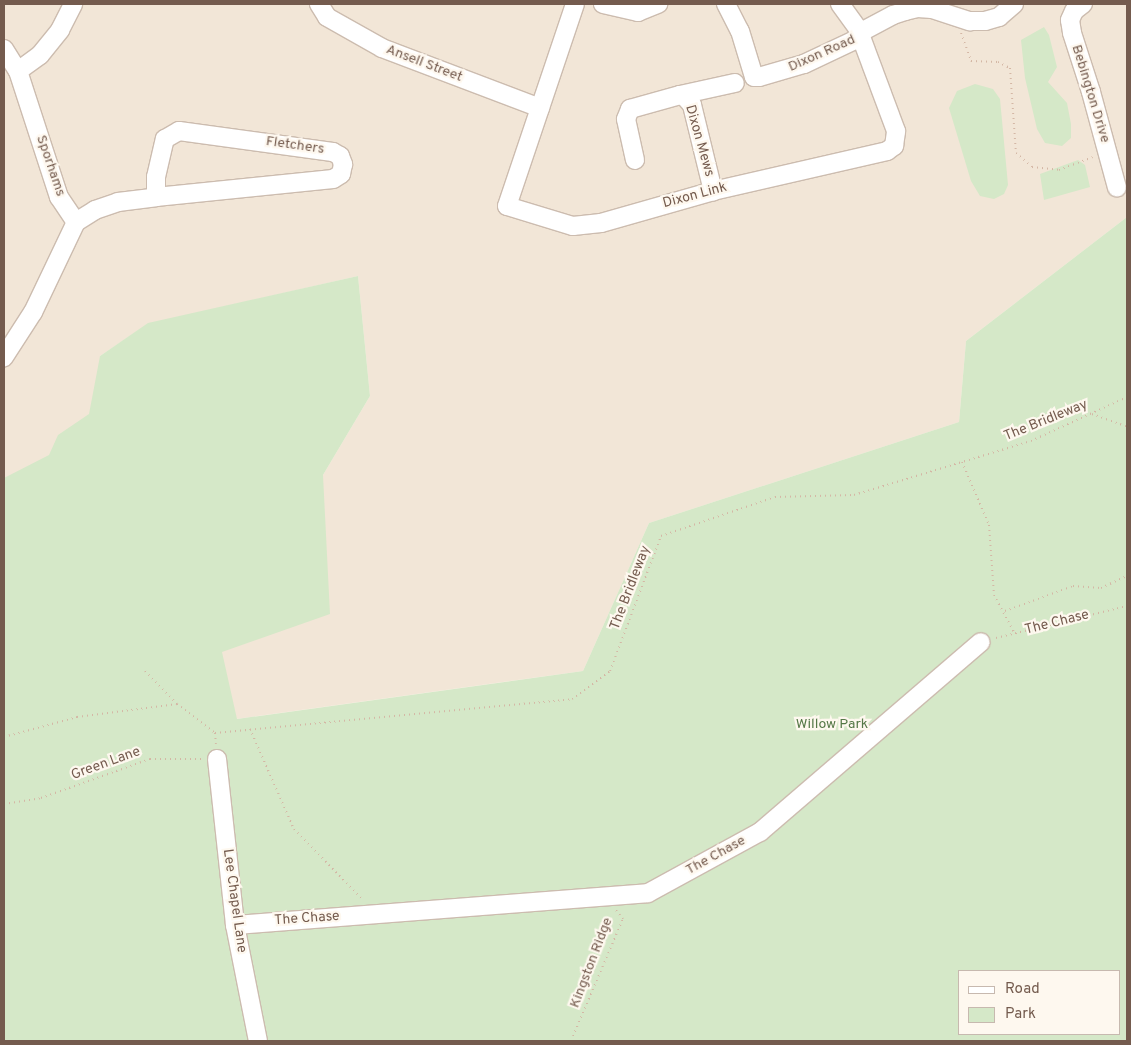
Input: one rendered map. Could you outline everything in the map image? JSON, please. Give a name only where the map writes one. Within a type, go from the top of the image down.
[{"type":"street","points":[[18,71],[40,55],[55,36],[73,4]]},
{"type":"street","name":"Ansell Street","points":[[319,4],[327,17],[382,48],[540,108]]},
{"type":"street","name":"Dixon Link","points":[[574,4],[508,206],[560,223],[586,226],[713,191],[886,151],[894,146],[896,131],[862,36]]},
{"type":"street","points":[[603,4],[638,12],[658,4]]},
{"type":"street","name":"Dixon Road","points":[[726,4],[740,30],[754,77],[773,75],[804,64],[862,36],[865,30],[893,15],[918,8],[932,9],[977,21],[992,20],[1014,4]]},
{"type":"street","points":[[840,4],[862,36]]},
{"type":"street","name":"Bebington Drive","points":[[1083,4],[1074,11],[1070,20],[1072,33],[1117,188]]},
{"type":"street","name":"Sporhams","points":[[4,50],[18,71],[59,197],[76,222]]},
{"type":"street","name":"Dixon Mews","points":[[635,160],[626,123],[630,109],[680,95],[735,83]]},
{"type":"street","name":"Dixon Mews","points":[[680,95],[688,99],[692,105],[713,191]]},
{"type":"street","name":"Fletchers","points":[[76,222],[95,210],[118,202],[333,179],[341,174],[343,164],[340,156],[333,152],[179,131],[165,139],[156,178],[156,197]]},
{"type":"street","points":[[4,358],[33,312],[76,222]]},
{"type":"street","name":"The Chase","points":[[235,925],[648,893],[760,832],[981,642]]},
{"type":"street","name":"Lee Chapel Lane","points":[[216,759],[235,925],[258,1041]]},
{"type":"path","points":[[957,17],[971,61],[998,62],[1010,68],[1016,152],[1032,167],[1058,170],[1107,152]]},
{"type":"path","name":"The Bridleway","points":[[177,704],[215,733],[572,699],[610,671],[661,536],[775,497],[854,495],[1031,441],[1127,397]]},
{"type":"path","points":[[1091,413],[1127,427]]},
{"type":"path","points":[[962,462],[988,525],[994,595],[1005,611],[1015,634]]},
{"type":"path","points":[[1005,611],[1073,586],[1101,588],[1127,576]]},
{"type":"path","name":"The Chase","points":[[981,642],[1127,606]]},
{"type":"path","points":[[145,670],[177,704]]},
{"type":"path","points":[[4,737],[77,718],[177,704]]},
{"type":"path","points":[[250,729],[294,829],[377,914]]},
{"type":"path","name":"Green Lane","points":[[4,804],[41,798],[150,759],[216,759]]},
{"type":"path","name":"Kingston Ridge","points":[[573,1041],[573,1036],[623,919],[603,896]]},
{"type":"shaded area","points":[[4,4],[1127,4],[1127,217],[966,341],[959,422],[649,523],[583,671],[236,719],[199,551],[323,475],[370,396],[358,276],[148,324],[100,356],[104,435],[4,491]]},
{"type":"green space","points":[[1044,27],[1049,35],[1057,67],[1048,82],[1067,103],[1071,124],[1071,138],[1062,146],[1045,143],[1037,129],[1025,78],[1021,40]]},
{"type":"green space","points":[[975,84],[993,89],[1000,99],[1008,185],[1004,194],[994,199],[980,196],[971,181],[949,108],[957,91]]},
{"type":"green space","points":[[1078,160],[1085,165],[1090,187],[1044,200],[1040,174]]},
{"type":"green space","name":"Willow Park","points":[[1127,217],[1127,1041],[4,1041],[4,478],[49,455],[58,435],[89,414],[100,356],[148,323],[358,276],[370,396],[323,475],[330,614],[222,652],[237,719],[583,671],[649,523],[959,422],[966,341]]}]
